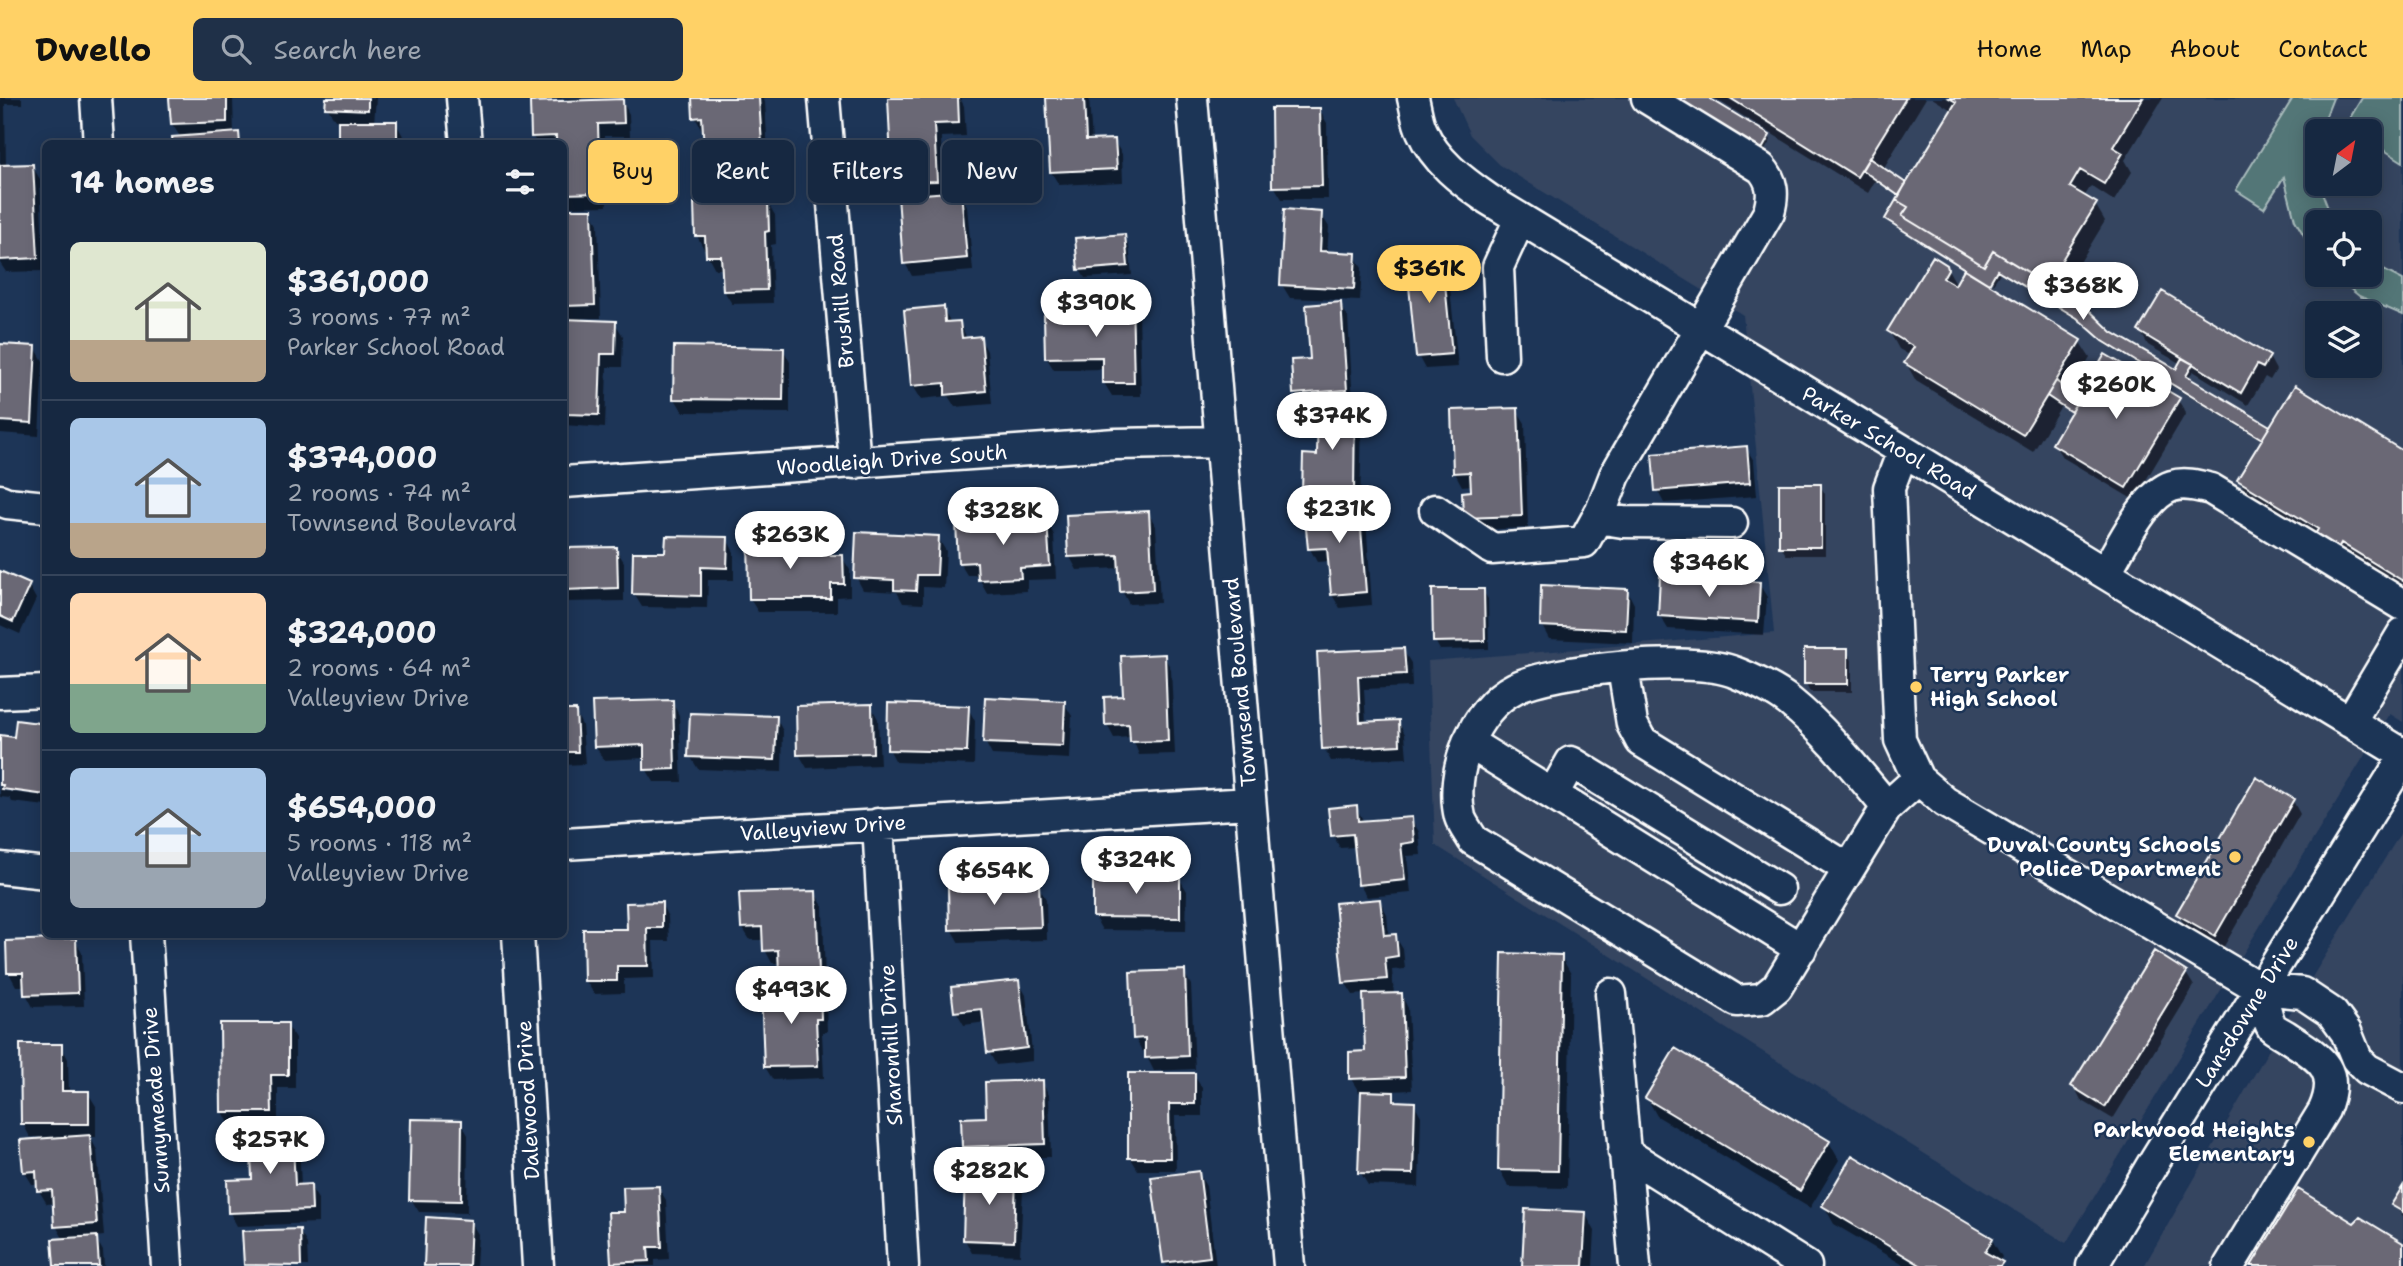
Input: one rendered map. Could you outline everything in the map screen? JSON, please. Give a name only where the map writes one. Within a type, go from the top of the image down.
[{"type":"street","points":[[96,98],[99,140]]},
{"type":"street","points":[[462,98],[466,140]]},
{"type":"street","name":"Brushill Road","points":[[824,98],[855,463]]},
{"type":"street","name":"Townsend Boulevard","points":[[1192,98],[1289,1266]]},
{"type":"street","name":"Parker School Road","points":[[1413,98],[1421,130],[1436,154],[1458,178],[1520,219],[2350,722],[2403,757]]},
{"type":"street","points":[[1435,510],[1492,549],[1584,542],[1598,518],[1615,475],[1769,212],[1773,199],[1772,184],[1760,167],[1647,98]]},
{"type":"street","points":[[1502,356],[1498,267],[1520,219]]},
{"type":"street","name":"Woodleigh Drive South","points":[[567,482],[1116,444],[1220,442]]},
{"type":"street","points":[[1903,451],[1889,488],[1900,740],[1918,779],[1945,802],[2261,989],[2302,993],[2332,1013],[2346,1032],[2357,1059],[2367,1069],[2403,1088]]},
{"type":"street","points":[[2105,573],[2140,515],[2154,498],[2172,486],[2191,485],[2211,489],[2403,605]]},
{"type":"street","points":[[0,500],[42,507]]},
{"type":"street","points":[[1598,518],[1623,522],[1732,523]]},
{"type":"street","points":[[2350,722],[2403,633]]},
{"type":"street","points":[[1887,807],[1835,745],[1788,700],[1731,670],[1675,663],[1554,676],[1514,689],[1488,710],[1468,741],[1458,775],[1460,818],[1473,840],[1737,1001],[1762,999],[1777,987],[1887,807],[1918,779]]},
{"type":"street","points":[[1623,668],[1632,724],[1641,741],[1849,869]]},
{"type":"street","points":[[0,693],[42,691]]},
{"type":"street","points":[[1468,741],[1801,949]]},
{"type":"street","name":"Lansdowne Drive","points":[[2092,1266],[2403,757]]},
{"type":"street","points":[[1553,794],[1572,762],[1779,889]]},
{"type":"street","name":"Valleyview Drive","points":[[567,844],[1250,803]]},
{"type":"street","name":"Sharonhill Drive","points":[[878,824],[903,1266]]},
{"type":"street","points":[[1713,894],[1732,861]]},
{"type":"street","points":[[0,868],[42,873]]},
{"type":"street","name":"Sunnymeade Drive","points":[[146,938],[167,1266]]},
{"type":"street","name":"Dalewood Drive","points":[[518,938],[538,1266]]},
{"type":"street","points":[[2229,1266],[2324,1110],[2332,1092],[2330,1077],[2324,1065],[2313,1054],[2272,1027],[2261,989]]},
{"type":"street","points":[[1611,994],[1635,1266]]},
{"type":"street","points":[[1624,1152],[1806,1266]]},
{"type":"shaded area","name":"Terry Parker High School","points":[[1453,98],[2403,98],[2403,722],[2390,714],[2066,1243],[1435,845],[1428,661],[1774,633],[1743,315],[1500,165],[1470,135]]},
{"type":"shaded area","name":"Parkwood Heights Elementary","points":[[2403,829],[2403,1266],[2144,1266],[2287,1018]]},
{"type":"green space","points":[[2293,98],[2333,98],[2325,119],[2305,119],[2305,196],[2323,196],[2329,210],[2305,210],[2305,237],[2295,220],[2284,177],[2264,208],[2236,190]]},
{"type":"green space","points":[[2362,98],[2403,98],[2403,162],[2382,149],[2382,119],[2349,119]]},
{"type":"green space","points":[[2382,269],[2403,280],[2403,315],[2382,306],[2382,301],[2371,301],[2348,287],[2382,287]]},
{"type":"building","points":[[169,98],[227,98],[227,122],[171,124]]},
{"type":"building","points":[[326,98],[368,98],[368,110],[325,108]]},
{"type":"building","points":[[692,98],[759,98],[762,140],[703,140],[702,117],[693,118]]},
{"type":"building","points":[[888,98],[958,98],[959,123],[934,124],[937,181],[928,181],[928,140],[890,140]]},
{"type":"building","points":[[1046,98],[1084,98],[1086,140],[1115,139],[1117,169],[1050,172]]},
{"type":"building","points":[[1670,98],[1709,98],[1770,135],[1760,153]]},
{"type":"building","points":[[1730,98],[1906,98],[1857,177]]},
{"type":"building","points":[[1949,98],[2143,98],[2113,147],[2123,153],[2104,184],[2080,170],[2070,187],[2097,203],[2047,284],[1993,251],[1984,266],[1902,216],[1908,207],[1896,200],[1956,102]]},
{"type":"building","points":[[623,99],[624,123],[598,124],[598,140],[588,140],[588,193],[567,194],[567,140],[556,140],[556,136],[531,137],[530,102]]},
{"type":"building","points":[[1271,108],[1320,108],[1322,186],[1272,187]]},
{"type":"building","points":[[338,121],[397,121],[397,140],[338,140]]},
{"type":"building","points":[[239,132],[240,140],[172,140],[172,137]]},
{"type":"building","points":[[1869,158],[1906,183],[1899,196],[1862,170]]},
{"type":"building","points":[[33,164],[38,258],[0,260],[0,165]]},
{"type":"building","points":[[942,193],[942,203],[962,203],[967,258],[903,264],[899,203],[928,203],[928,194]]},
{"type":"building","points":[[1896,200],[1908,207],[1902,216],[1984,266],[1993,251],[2086,307],[2112,332],[2176,369],[2182,358],[2193,364],[2186,376],[2270,426],[2262,439],[2158,376],[2154,383],[2143,377],[2148,369],[2103,341],[2077,318],[1997,270],[1989,284],[1885,219]]},
{"type":"building","points":[[694,203],[768,203],[769,231],[765,232],[767,290],[723,291],[721,256],[706,256],[705,236],[695,236]]},
{"type":"building","points":[[567,209],[592,209],[595,305],[567,306]]},
{"type":"building","points":[[1284,209],[1322,212],[1320,251],[1356,253],[1354,289],[1280,285]]},
{"type":"building","points":[[1125,234],[1128,266],[1078,270],[1075,238]]},
{"type":"building","points":[[1442,253],[1452,354],[1416,357],[1406,256]]},
{"type":"building","points":[[1933,256],[1947,265],[1948,269],[1943,278],[1955,285],[1964,269],[2081,340],[2023,435],[1904,363],[1914,347],[1887,331]]},
{"type":"building","points":[[2162,291],[2270,356],[2263,368],[2257,365],[2241,393],[2138,331]]},
{"type":"building","points":[[1132,296],[1134,383],[1102,383],[1102,357],[1045,358],[1044,315],[1108,314],[1108,297]]},
{"type":"building","points":[[1341,302],[1347,390],[1293,394],[1291,360],[1310,359],[1306,305]]},
{"type":"building","points":[[944,306],[945,322],[960,321],[962,338],[981,336],[986,391],[945,395],[945,383],[911,386],[904,310]]},
{"type":"building","points":[[567,319],[616,321],[615,354],[601,354],[599,415],[567,414]]},
{"type":"building","points":[[0,344],[36,346],[32,423],[0,421]]},
{"type":"building","points":[[674,346],[784,348],[783,400],[673,399]]},
{"type":"building","points":[[2105,354],[2180,398],[2126,488],[2052,444]]},
{"type":"building","points":[[2056,381],[2079,398],[2071,412],[2047,396]]},
{"type":"building","points":[[2295,385],[2403,451],[2403,581],[2341,543],[2336,552],[2313,538],[2318,529],[2237,480]]},
{"type":"building","points":[[1318,403],[1355,404],[1354,494],[1302,493],[1303,454],[1317,455]]},
{"type":"building","points":[[1518,408],[1522,516],[1463,518],[1462,492],[1471,491],[1470,472],[1453,473],[1451,410]]},
{"type":"building","points":[[1747,446],[1750,483],[1655,491],[1652,454]]},
{"type":"building","points":[[1779,484],[1821,484],[1821,547],[1779,547]]},
{"type":"building","points":[[1359,504],[1366,592],[1331,595],[1327,548],[1308,549],[1304,508]]},
{"type":"building","points":[[1149,511],[1153,590],[1120,592],[1118,555],[1068,557],[1066,515]]},
{"type":"building","points":[[1047,520],[1050,566],[1020,568],[1021,578],[978,580],[977,562],[958,563],[956,523]]},
{"type":"building","points":[[856,532],[939,536],[937,575],[917,575],[916,591],[894,590],[894,580],[854,578]]},
{"type":"building","points":[[748,533],[780,533],[780,555],[843,555],[844,584],[831,584],[831,599],[749,599]]},
{"type":"building","points":[[666,536],[728,537],[727,568],[701,567],[701,596],[632,594],[633,552],[665,552]]},
{"type":"building","points":[[617,547],[618,588],[567,590],[567,548]]},
{"type":"building","points":[[0,571],[30,584],[13,622],[0,616]]},
{"type":"building","points":[[1660,576],[1760,582],[1758,622],[1658,616]]},
{"type":"building","points":[[1541,585],[1628,589],[1626,630],[1540,626]]},
{"type":"building","points":[[1432,589],[1484,589],[1485,641],[1433,642]]},
{"type":"building","points":[[1404,648],[1406,674],[1358,676],[1360,722],[1399,720],[1400,745],[1322,749],[1317,652]]},
{"type":"building","points":[[1804,649],[1848,649],[1848,684],[1804,684]]},
{"type":"building","points":[[1165,654],[1168,741],[1130,742],[1129,724],[1105,725],[1104,697],[1123,696],[1121,656]]},
{"type":"building","points":[[985,697],[1065,701],[1063,746],[983,743]]},
{"type":"building","points":[[673,700],[675,769],[644,770],[644,745],[594,747],[592,702]]},
{"type":"building","points":[[888,703],[969,706],[967,752],[887,750]]},
{"type":"building","points":[[872,704],[873,753],[797,755],[796,706]]},
{"type":"building","points":[[567,710],[576,710],[578,752],[567,752]]},
{"type":"building","points":[[690,713],[777,716],[775,760],[688,757]]},
{"type":"building","points":[[16,720],[42,723],[42,794],[2,789],[3,785],[0,785],[0,735],[14,737]]},
{"type":"building","name":"Duval County Schools Police Department","points":[[2256,777],[2294,799],[2215,936],[2176,914]]},
{"type":"building","points":[[1357,805],[1358,821],[1412,817],[1414,842],[1401,844],[1405,880],[1358,885],[1353,834],[1331,836],[1328,808]]},
{"type":"building","points":[[1093,874],[1180,876],[1180,918],[1093,917]]},
{"type":"building","points":[[1039,884],[1041,927],[949,930],[948,887]]},
{"type":"building","points":[[816,891],[819,972],[779,973],[778,950],[763,951],[762,927],[741,928],[739,893]]},
{"type":"building","points":[[1380,899],[1384,935],[1396,934],[1398,956],[1385,958],[1387,979],[1343,983],[1335,903]]},
{"type":"building","points":[[662,902],[662,928],[647,928],[648,966],[617,966],[617,981],[584,981],[583,929],[627,929],[626,903]]},
{"type":"building","points":[[76,938],[78,993],[24,995],[23,973],[7,973],[6,941]]},
{"type":"building","points":[[2154,951],[2187,972],[2105,1107],[2071,1086]]},
{"type":"building","points":[[1502,953],[1562,955],[1558,1171],[1498,1170]]},
{"type":"building","points":[[1185,970],[1188,1056],[1145,1058],[1145,1038],[1133,1039],[1130,972]]},
{"type":"building","points":[[1019,980],[1027,1048],[987,1053],[982,1009],[954,1012],[951,987]]},
{"type":"building","points":[[820,986],[821,1019],[816,1019],[818,1066],[764,1067],[761,988]]},
{"type":"building","points":[[1402,993],[1405,1077],[1349,1079],[1349,1052],[1365,1051],[1363,994]]},
{"type":"building","points":[[220,1023],[288,1023],[288,1075],[271,1075],[272,1112],[221,1112]]},
{"type":"building","points":[[20,1044],[62,1044],[62,1091],[89,1091],[89,1124],[21,1124]]},
{"type":"building","points":[[1675,1048],[1830,1141],[1800,1191],[1645,1098]]},
{"type":"building","points":[[1128,1073],[1195,1073],[1195,1104],[1169,1104],[1170,1158],[1128,1158]]},
{"type":"building","points":[[1043,1080],[1045,1144],[962,1147],[961,1118],[986,1117],[985,1082]]},
{"type":"building","points":[[1361,1091],[1394,1092],[1394,1101],[1415,1102],[1413,1174],[1358,1173]]},
{"type":"building","points":[[411,1119],[462,1120],[461,1201],[409,1200]]},
{"type":"building","points":[[292,1126],[295,1185],[311,1184],[312,1210],[228,1213],[227,1180],[252,1179],[250,1128]]},
{"type":"building","points":[[90,1135],[97,1224],[54,1227],[52,1190],[37,1191],[36,1171],[23,1172],[20,1140]]},
{"type":"building","points":[[1852,1155],[1993,1238],[1985,1252],[2003,1262],[2000,1266],[1922,1266],[1822,1206]]},
{"type":"building","points":[[1199,1171],[1210,1257],[1163,1263],[1151,1177]]},
{"type":"building","points":[[965,1172],[1016,1175],[1014,1242],[963,1240]]},
{"type":"building","points":[[659,1186],[662,1247],[648,1247],[649,1261],[611,1263],[608,1212],[624,1212],[623,1187]]},
{"type":"building","points":[[2403,1186],[2403,1212],[2391,1205]]},
{"type":"building","points":[[2298,1189],[2354,1223],[2360,1217],[2403,1243],[2403,1266],[2251,1266]]},
{"type":"building","points":[[1525,1209],[1586,1212],[1583,1266],[1522,1266]]},
{"type":"building","points":[[426,1217],[471,1220],[469,1266],[424,1266]]},
{"type":"building","points":[[300,1229],[301,1266],[244,1265],[242,1231]]},
{"type":"building","points":[[97,1236],[99,1266],[54,1266],[52,1239]]},
{"type":"place","name":"Terry Parker High School","points":[[1916,687]]},
{"type":"place","name":"Duval County Schools Police Department","points":[[2235,857]]},
{"type":"place","name":"Parkwood Heights Elementary","points":[[2309,1142]]}]
